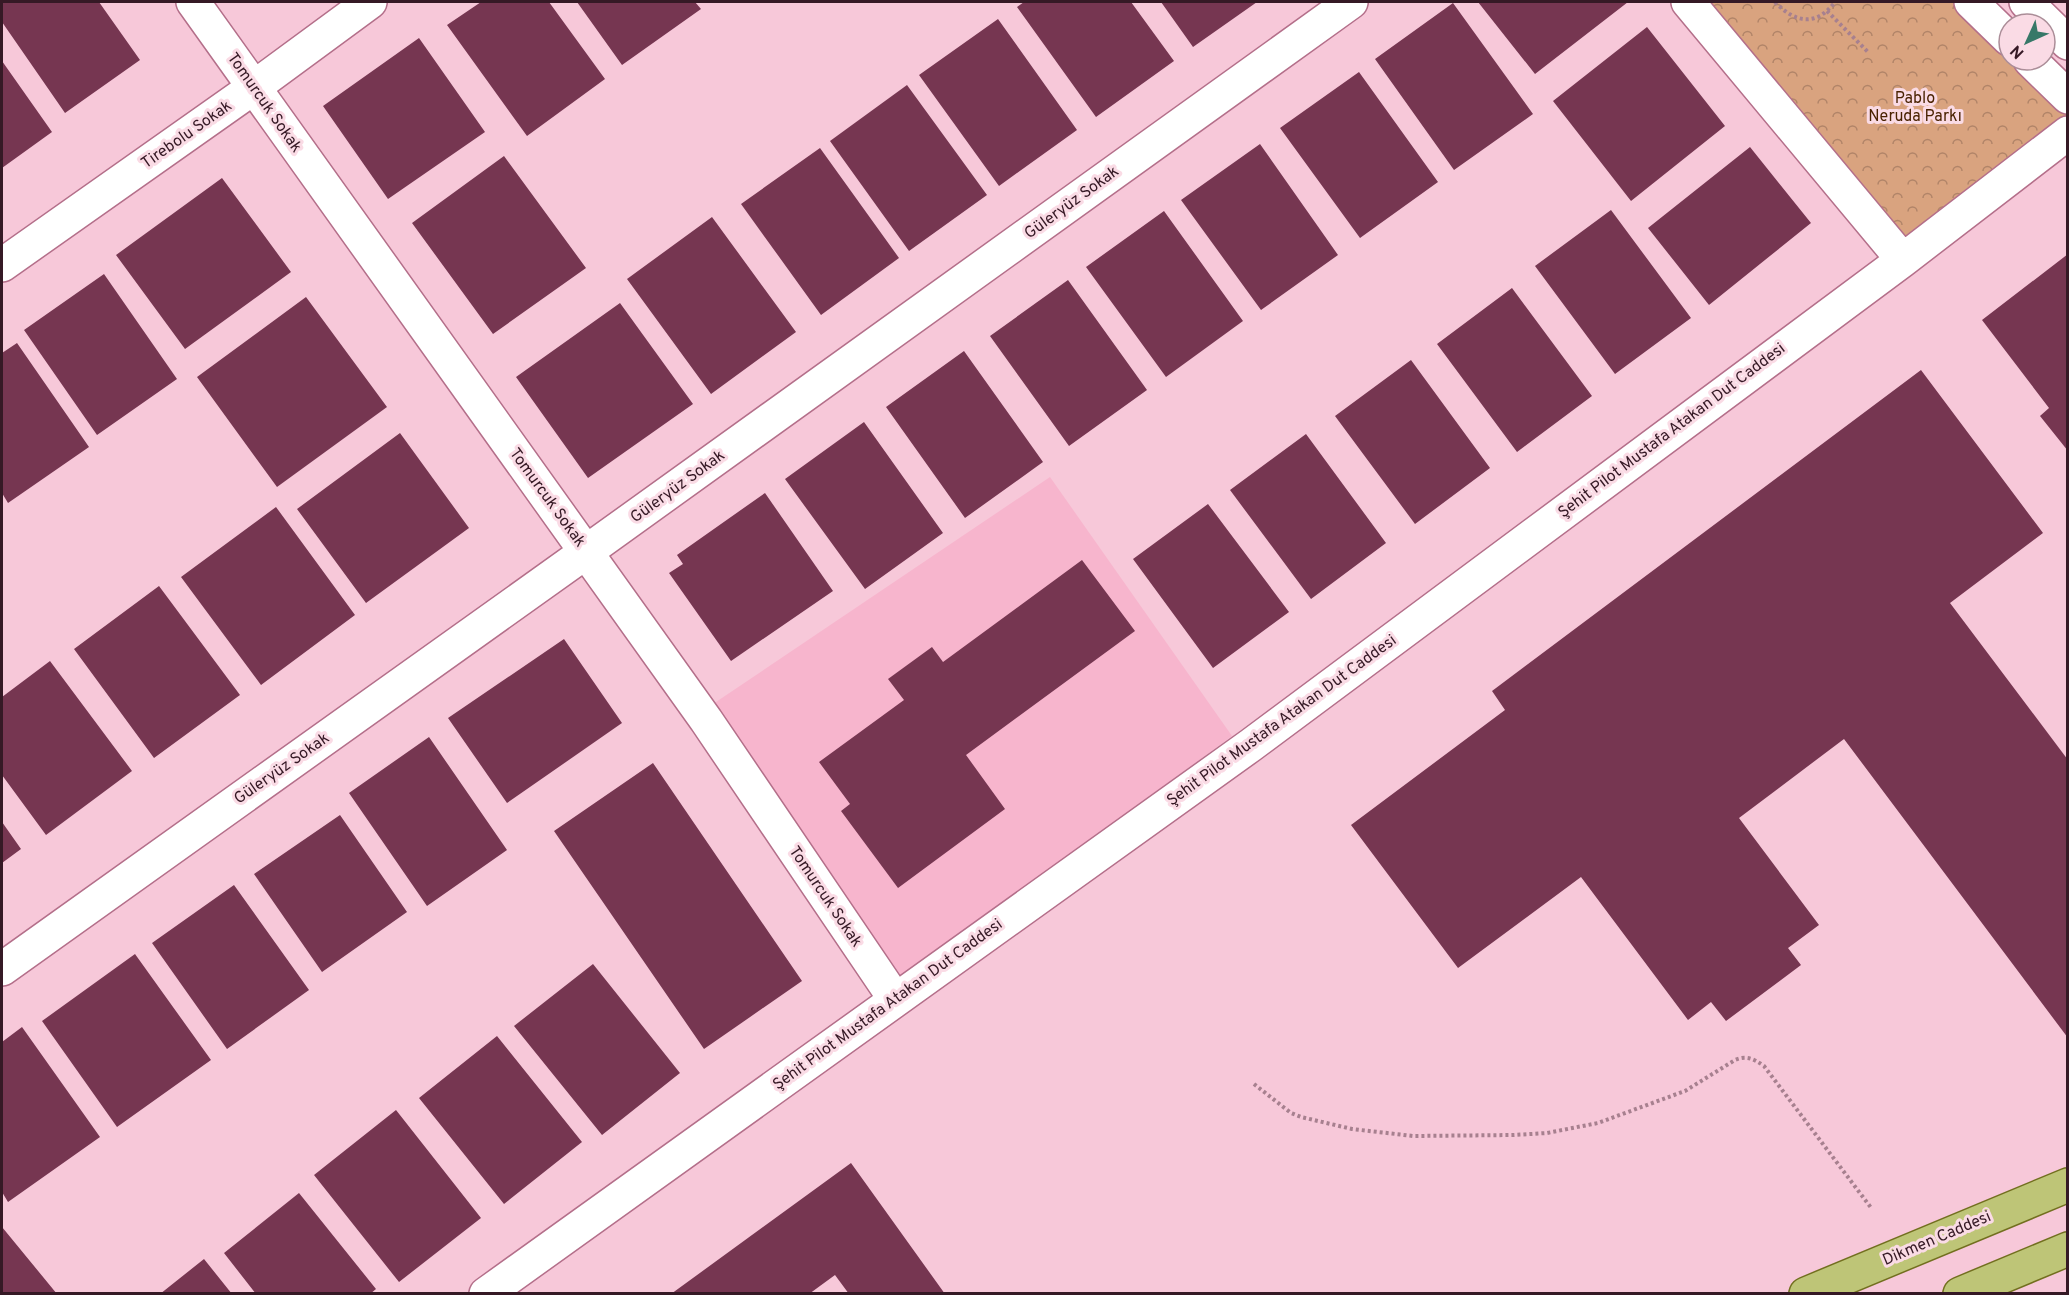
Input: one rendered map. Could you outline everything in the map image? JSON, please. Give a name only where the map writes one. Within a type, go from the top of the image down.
[{"type":"main road","name":"Dikmen Caddesi","points":[[1806,1293],[2067,1185]]},
{"type":"main road","points":[[1960,1293],[2067,1249]]},
{"type":"street","name":"Tomurcuk Sokak","points":[[193,2],[705,720],[895,999]]},
{"type":"street","name":"Tirebolu Sokak","points":[[2,265],[254,88],[370,2]]},
{"type":"street","name":"Güleryüz Sokak","points":[[2,969],[1352,2]]},
{"type":"street","points":[[1688,2],[1903,260]]},
{"type":"street","points":[[1971,2],[1997,27]]},
{"type":"street","points":[[2026,2],[2067,43]]},
{"type":"street","points":[[2042,72],[2067,98]]},
{"type":"street","name":"Şehit Pilot Mustafa Atakan Dut Caddesi","points":[[486,1293],[1251,745],[1903,260],[2067,133]]},
{"type":"path","points":[[1775,2],[1785,13],[1799,19],[1814,19],[1827,11],[1835,2]]},
{"type":"path","points":[[1827,11],[1869,53]]},
{"type":"path","points":[[1254,1084],[1291,1113],[1352,1129],[1413,1136],[1514,1135],[1547,1133],[1598,1123],[1684,1091],[1736,1060],[1751,1058],[1764,1066],[1872,1209]]},
{"type":"shaded area","points":[[1050,477],[1232,736],[902,977],[710,706]]},
{"type":"green space","name":"Pablo Neruda Parkı","points":[[1688,2],[1971,2],[1997,27],[1997,72],[2042,72],[2067,97],[2067,133],[1903,260]]},
{"type":"building","points":[[2,2],[99,2],[140,60],[65,113],[2,22]]},
{"type":"building","points":[[481,2],[549,2],[605,79],[527,136],[447,25]]},
{"type":"building","points":[[577,2],[695,2],[701,9],[622,65]]},
{"type":"building","points":[[1024,2],[1131,2],[1174,61],[1096,117],[1017,7]]},
{"type":"building","points":[[1161,2],[1257,2],[1193,47]]},
{"type":"building","points":[[1478,2],[1628,2],[1535,74]]},
{"type":"building","points":[[1453,3],[1533,114],[1454,170],[1375,59]]},
{"type":"building","points":[[998,19],[1077,130],[999,186],[919,75]]},
{"type":"building","points":[[1647,27],[1725,126],[1631,201],[1553,101]]},
{"type":"building","points":[[419,38],[485,132],[388,199],[323,106]]},
{"type":"building","points":[[2,61],[52,132],[2,168]]},
{"type":"building","points":[[1359,72],[1438,182],[1360,238],[1280,128]]},
{"type":"building","points":[[907,85],[987,195],[909,251],[830,141]]},
{"type":"building","points":[[1260,144],[1338,255],[1261,310],[1181,200]]},
{"type":"building","points":[[1750,147],[1811,223],[1709,305],[1648,228]]},
{"type":"building","points":[[820,148],[899,258],[821,315],[741,204]]},
{"type":"building","points":[[504,156],[586,268],[493,334],[412,223]]},
{"type":"building","points":[[222,178],[291,272],[185,349],[116,255]]},
{"type":"building","points":[[1611,210],[1691,318],[1615,374],[1535,266]]},
{"type":"building","points":[[1164,211],[1243,321],[1166,377],[1086,267]]},
{"type":"building","points":[[712,217],[796,332],[711,394],[627,279]]},
{"type":"building","points":[[2068,254],[2068,451],[2040,416],[2049,408],[1982,320]]},
{"type":"building","points":[[104,274],[177,379],[97,435],[24,330]]},
{"type":"building","points":[[1068,280],[1147,390],[1069,446],[990,336]]},
{"type":"building","points":[[1512,288],[1592,396],[1517,452],[1437,344]]},
{"type":"building","points":[[306,297],[387,407],[277,487],[197,377]]},
{"type":"building","points":[[620,303],[693,404],[588,478],[516,377]]},
{"type":"building","points":[[17,343],[89,447],[8,503],[2,493],[2,353]]},
{"type":"building","points":[[964,351],[1043,462],[965,518],[886,407]]},
{"type":"building","points":[[1411,360],[1490,468],[1415,524],[1335,416]]},
{"type":"building","points":[[1921,370],[2043,533],[1950,603],[2068,760],[2068,1038],[1844,739],[1739,818],[1819,925],[1788,948],[1801,965],[1726,1021],[1711,1002],[1688,1020],[1581,877],[1458,968],[1351,825],[1505,710],[1492,691]]},
{"type":"building","points":[[864,422],[943,533],[865,589],[785,479]]},
{"type":"building","points":[[400,433],[469,528],[366,603],[297,509]]},
{"type":"building","points":[[1306,434],[1386,543],[1311,599],[1230,490]]},
{"type":"building","points":[[765,493],[833,591],[731,661],[669,573],[683,564],[677,555]]},
{"type":"building","points":[[1208,504],[1289,612],[1213,668],[1133,559]]},
{"type":"building","points":[[276,507],[355,615],[261,685],[181,577]]},
{"type":"building","points":[[1082,560],[1135,631],[966,755],[1005,809],[898,888],[841,811],[850,804],[819,762],[904,700],[888,679],[932,647],[943,662]]},
{"type":"building","points":[[159,586],[240,695],[154,758],[74,649]]},
{"type":"building","points":[[564,639],[622,723],[507,803],[448,718]]},
{"type":"building","points":[[50,661],[132,771],[46,835],[2,775],[2,697]]},
{"type":"building","points":[[429,737],[507,850],[427,906],[349,793]]},
{"type":"building","points":[[653,763],[802,981],[704,1049],[554,831]]},
{"type":"building","points":[[340,815],[407,912],[322,972],[254,874]]},
{"type":"building","points":[[2,822],[21,849],[2,863]]},
{"type":"building","points":[[234,885],[309,990],[227,1049],[152,943]]},
{"type":"building","points":[[135,954],[211,1060],[117,1127],[42,1021]]},
{"type":"building","points":[[593,964],[680,1073],[602,1135],[514,1026]]},
{"type":"building","points":[[22,1027],[100,1137],[8,1202],[2,1192],[2,1042]]},
{"type":"building","points":[[497,1036],[582,1142],[504,1204],[419,1098]]},
{"type":"building","points":[[396,1110],[481,1218],[399,1282],[314,1175]]},
{"type":"building","points":[[851,1163],[945,1294],[849,1294],[835,1275],[809,1294],[671,1294]]},
{"type":"building","points":[[299,1193],[376,1289],[370,1294],[256,1294],[224,1253]]},
{"type":"building","points":[[2,1227],[57,1294],[2,1294]]},
{"type":"building","points":[[204,1259],[232,1294],[160,1294]]}]
